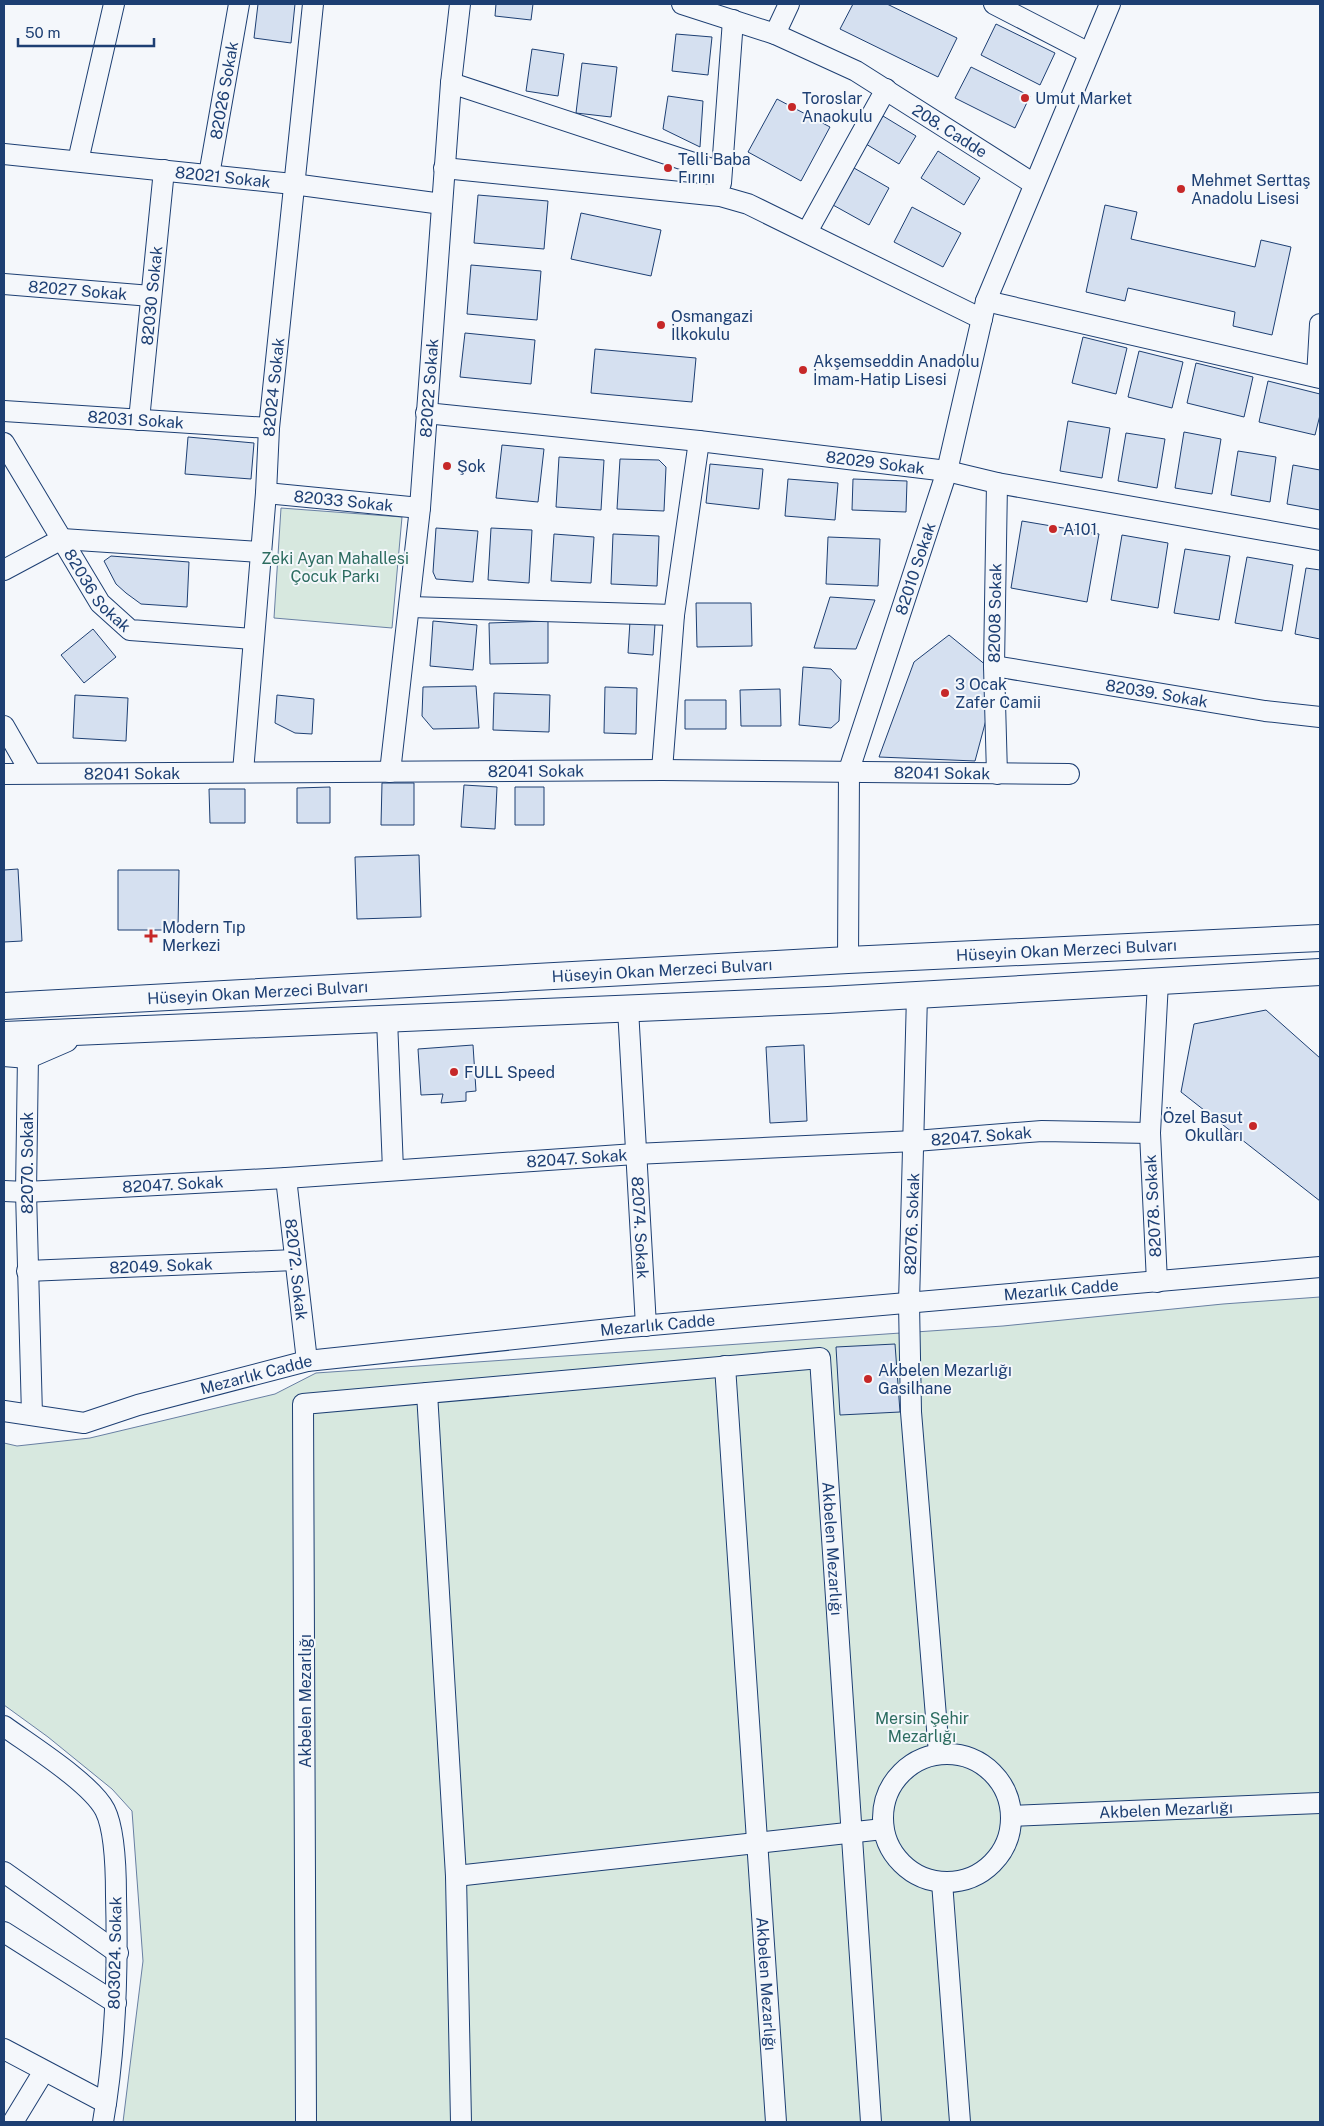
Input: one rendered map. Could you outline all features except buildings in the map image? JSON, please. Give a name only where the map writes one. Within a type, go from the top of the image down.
[{"type":"main road","name":"Hüseyin Okan Merzeci Bulvarı","points":[[4,1006],[848,960],[1320,938]]},
{"type":"main road","name":"Hüseyin Okan Merzeci Bulvarı","points":[[4,1035],[628,1009],[1320,972]]},
{"type":"main road","points":[[4,988],[29,988],[79,1001]]},
{"type":"main road","points":[[16,1054],[79,1032]]},
{"type":"street","points":[[78,161],[114,4]]},
{"type":"street","name":"82026 Sokak","points":[[209,175],[239,4]]},
{"type":"street","name":"82024 Sokak","points":[[243,772],[266,493],[269,428],[313,4]]},
{"type":"street","name":"82022 Sokak","points":[[390,772],[420,508],[444,168],[460,4]]},
{"type":"street","name":"208. Cadde","points":[[682,4],[775,34],[856,71],[1034,184]]},
{"type":"street","points":[[775,34],[789,4]]},
{"type":"street","points":[[994,4],[1089,53]]},
{"type":"street","points":[[1034,184],[1110,4]]},
{"type":"street","points":[[720,196],[733,20]]},
{"type":"street","points":[[451,83],[721,172]]},
{"type":"street","points":[[807,232],[886,89]]},
{"type":"street","name":"82021 Sokak","points":[[4,154],[293,184],[442,204]]},
{"type":"street","points":[[444,168],[720,196],[748,204],[984,310],[1319,378],[1320,324]]},
{"type":"street","name":"82030 Sokak","points":[[139,420],[164,170]]},
{"type":"street","name":"82010 Sokak","points":[[848,960],[849,770],[947,471],[984,310],[1034,184]]},
{"type":"street","name":"82027 Sokak","points":[[4,284],[151,296]]},
{"type":"street","name":"82031 Sokak","points":[[4,411],[269,428]]},
{"type":"street","name":"82029 Sokak","points":[[426,413],[699,441],[947,471],[997,483],[1320,540]]},
{"type":"street","points":[[662,770],[674,615],[699,441]]},
{"type":"street","name":"82036 Sokak","points":[[4,443],[100,603],[130,630],[253,639]]},
{"type":"street","name":"82008 Sokak","points":[[997,483],[994,666],[997,774]]},
{"type":"street","name":"82033 Sokak","points":[[266,493],[420,508]]},
{"type":"street","points":[[4,570],[62,539],[261,552]]},
{"type":"street","points":[[410,607],[674,615]]},
{"type":"street","name":"82039. Sokak","points":[[994,666],[1265,711],[1320,717]]},
{"type":"street","points":[[4,726],[31,773]]},
{"type":"street","name":"82041 Sokak","points":[[4,774],[849,770],[1069,774]]},
{"type":"street","name":"82078. Sokak","points":[[1157,1282],[1150,1132],[1158,982]]},
{"type":"street","name":"82076. Sokak","points":[[909,1303],[917,995]]},
{"type":"street","name":"82074. Sokak","points":[[628,1009],[646,1326]]},
{"type":"street","points":[[387,1019],[393,1170]]},
{"type":"street","name":"82070. Sokak","points":[[16,1054],[26,1192],[32,1415]]},
{"type":"street","name":"82047. Sokak","points":[[4,1191],[26,1192],[286,1178],[635,1154],[914,1141],[1042,1131],[1150,1132]]},
{"type":"street","name":"82072. Sokak","points":[[286,1178],[307,1361]]},
{"type":"street","name":"82049. Sokak","points":[[27,1271],[295,1260]]},
{"type":"street","name":"Mezarlık Cadde","points":[[4,1411],[84,1423],[138,1405],[307,1361],[646,1326],[1320,1267]]},
{"type":"street","points":[[909,1303],[911,1412],[939,1753]]},
{"type":"street","name":"Akbelen Mezarlığı","points":[[306,2122],[303,1404],[820,1358],[871,2122]]},
{"type":"street","name":"Akbelen Mezarlığı","points":[[725,1366],[776,2122]]},
{"type":"street","points":[[427,1393],[456,1876],[461,2122]]},
{"type":"street","name":"803024. Sokak","points":[[4,1726],[89,1790],[105,1811],[114,1846],[118,1953],[116,2003],[104,2113]]},
{"type":"street","points":[[939,1753],[960,1754],[980,1762],[996,1776],[1008,1795],[1011,1816],[1008,1838],[998,1857],[982,1872],[963,1880],[942,1882],[922,1877],[904,1866],[891,1849],[883,1829],[883,1808],[889,1788],[893,1782],[902,1771],[918,1759],[939,1753]]},
{"type":"street","name":"Akbelen Mezarlığı","points":[[1011,1816],[1320,1803]]},
{"type":"street","points":[[456,1876],[883,1829]]},
{"type":"street","points":[[4,1872],[118,1953]]},
{"type":"street","points":[[942,1882],[960,2122]]},
{"type":"street","points":[[4,1932],[116,2003]]},
{"type":"street","points":[[4,2049],[44,2071],[104,2113]]},
{"type":"street","points":[[13,2122],[44,2071]]},
{"type":"green space","name":"Zeki Ayan Mahallesi Çocuk Parkı","points":[[281,508],[402,517],[392,628],[274,618]]},
{"type":"green space","name":"Mersin Şehir Mezarlığı","points":[[1320,1297],[1320,2122],[123,2122],[143,1961],[132,1811],[112,1789],[48,1737],[4,1705],[4,1443],[17,1446],[90,1438],[275,1394],[316,1373],[1003,1326],[1223,1304]]},
{"type":"place","name":"Umut Market","points":[[1025,98]]},
{"type":"place","name":"Toroslar Anaokulu","points":[[792,107]]},
{"type":"place","name":"Telli Baba Fırını","points":[[668,168]]},
{"type":"place","name":"Mehmet Serttaş Anadolu Lisesi","points":[[1181,189]]},
{"type":"place","name":"Osmangazi İlkokulu","points":[[661,325]]},
{"type":"place","name":"Akşemseddin Anadolu İmam-Hatip Lisesi","points":[[803,370]]},
{"type":"place","name":"Şok","points":[[447,466]]},
{"type":"place","name":"A101","points":[[1053,529]]},
{"type":"place","name":"3 Ocak Zafer Camii","points":[[945,693]]},
{"type":"place","name":"Modern Tıp Merkezi","points":[[151,936]]},
{"type":"place","name":"FULL Speed","points":[[454,1072]]},
{"type":"place","name":"Özel Basut Okulları","points":[[1253,1126]]},
{"type":"place","name":"Akbelen Mezarlığı Gasilhane","points":[[868,1379]]}]
